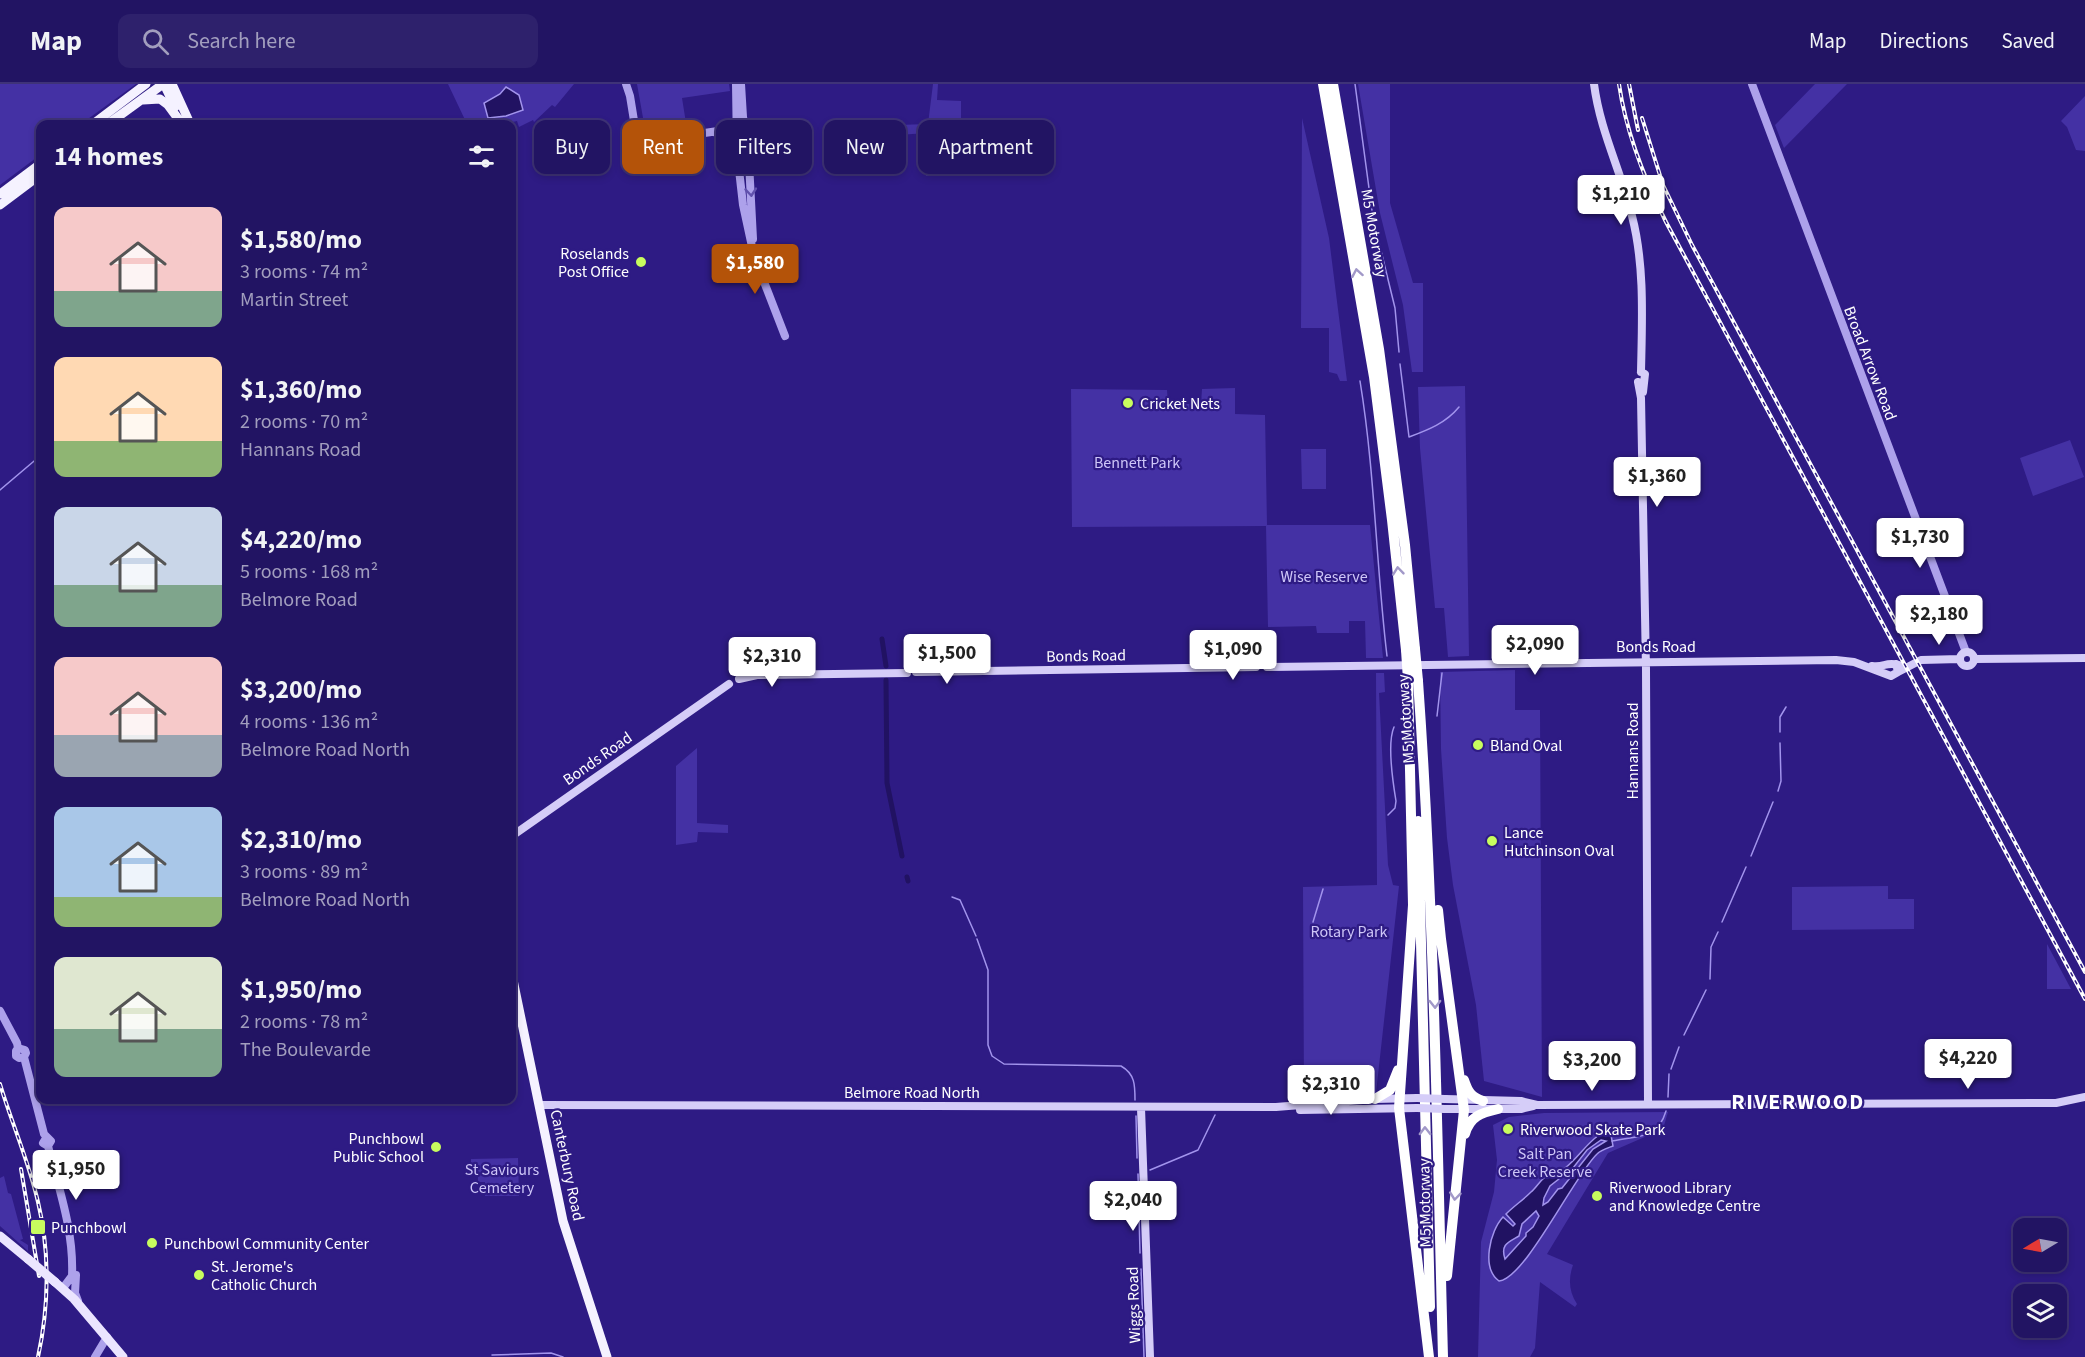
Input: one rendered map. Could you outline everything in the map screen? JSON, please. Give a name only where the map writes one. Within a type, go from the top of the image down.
[{"type":"highway","points":[[112,120],[146,84]]},
{"type":"highway","points":[[99,120],[139,92],[163,84],[183,120]]},
{"type":"highway","points":[[172,84],[187,120]]},
{"type":"highway","points":[[180,102],[182,84]]},
{"type":"highway","name":"M5 Motorway","points":[[1323,84],[1372,367],[1410,650],[1427,808],[1435,1008],[1443,1357]]},
{"type":"highway","name":"M5 Motorway","points":[[1333,84],[1379,350],[1405,545],[1410,650]]},
{"type":"highway","points":[[139,92],[160,99],[181,120]]},
{"type":"highway","points":[[0,194],[36,167]]},
{"type":"highway","points":[[0,205],[36,178]]},
{"type":"highway","points":[[1413,680],[1413,905],[1399,1103],[1430,1357]]},
{"type":"highway","name":"M5 Motorway","points":[[1413,680],[1420,859],[1430,1357]]},
{"type":"highway","points":[[1427,808],[1435,862],[1441,939],[1463,1105],[1449,1252],[1443,1357]]},
{"type":"highway","name":"Canterbury Road","points":[[516,994],[566,1229],[608,1357]]},
{"type":"highway","points":[[1375,1099],[1389,1090],[1401,1062]]},
{"type":"highway","points":[[1458,1062],[1469,1093],[1474,1098],[1484,1101]]},
{"type":"highway","points":[[1458,1173],[1465,1136],[1473,1119],[1480,1113],[1498,1109]]},
{"type":"main road","name":"Hannans Road","points":[[1594,84],[1603,129],[1627,198],[1637,238],[1641,270],[1641,372],[1636,376],[1641,382],[1646,661],[1648,1104]]},
{"type":"main road","points":[[1963,656],[1971,654],[1974,659],[2085,658]]},
{"type":"main road","name":"Bonds Road","points":[[516,833],[729,684],[736,686],[739,678],[758,675],[1256,667],[1261,673],[1265,672],[1267,667],[1836,660],[1849,661],[1888,675],[1884,669],[1924,659],[1963,656]]},
{"type":"main road","name":"Bonds Road","points":[[1865,666],[1893,667]]},
{"type":"main road","name":"Belmore Road North","points":[[540,1106],[1285,1107],[1375,1099],[1417,1108],[1445,1109],[1484,1101],[1521,1101],[1537,1105],[2056,1103],[2085,1097]]},
{"type":"main road","name":"Belmore Road North","points":[[1285,1107],[1305,1110],[1399,1103],[1417,1098],[1444,1099],[1463,1105],[1498,1109],[1529,1108],[1537,1105]]},
{"type":"main road","name":"Wiggs Road","points":[[1141,1108],[1150,1357]]},
{"type":"main road","points":[[0,1236],[63,1288],[123,1357]]},
{"type":"street","points":[[626,84],[636,133],[642,141],[650,142],[716,130]]},
{"type":"street","points":[[736,84],[737,120]]},
{"type":"street","points":[[737,120],[741,84]]},
{"type":"street","name":"Broad Arrow Road","points":[[1752,84],[1963,656]]},
{"type":"street","points":[[709,132],[716,134]]},
{"type":"street","points":[[739,174],[743,205],[752,246],[785,336]]},
{"type":"street","points":[[750,174],[753,212],[752,246]]},
{"type":"street","points":[[0,1011],[18,1048],[16,1054],[22,1058],[65,1210],[72,1278],[63,1288]]},
{"type":"street","points":[[72,1262],[76,1275],[75,1293],[80,1306]]},
{"type":"street","points":[[95,1357],[107,1337]]},
{"type":"green space","points":[[0,84],[136,84],[86,120],[36,120],[36,158],[0,185]]},
{"type":"green space","points":[[448,84],[574,84],[555,107],[552,105],[534,122],[533,120],[519,127],[516,120],[465,120]]},
{"type":"green space","points":[[637,84],[729,84],[730,91],[682,98],[686,120],[643,120]]},
{"type":"green space","points":[[933,84],[938,84],[937,100],[961,101],[961,120],[928,120]]},
{"type":"green space","points":[[1358,84],[1390,84],[1390,203],[1413,283],[1423,283],[1423,372],[1412,372],[1403,305],[1380,213]]},
{"type":"green space","points":[[1815,84],[1847,84],[1784,148],[1775,125]]},
{"type":"green space","points":[[2085,96],[2085,151],[2076,150],[2067,127],[2061,121]]},
{"type":"green space","points":[[1302,118],[1329,238],[1347,381],[1340,381],[1337,374],[1329,372],[1329,328],[1301,328]]},
{"type":"green space","points":[[918,124],[918,134],[906,134],[906,125]]},
{"type":"green space","points":[[926,174],[961,174],[961,176],[926,176]]},
{"type":"green space","points":[[1465,386],[1469,656],[1448,657],[1444,608],[1435,608],[1420,448],[1418,387]]},
{"type":"green space","name":"Bennett Park","points":[[1235,388],[1235,414],[1265,415],[1267,525],[1370,525],[1383,658],[1366,658],[1365,621],[1349,621],[1349,633],[1317,633],[1316,626],[1268,627],[1266,526],[1072,527],[1071,389],[1167,390],[1168,404],[1201,404],[1202,389]]},
{"type":"green space","points":[[2070,440],[2084,477],[2033,496],[2020,458]]},
{"type":"green space","points":[[1301,449],[1326,449],[1326,489],[1302,489]]},
{"type":"green space","points":[[1515,670],[1515,710],[1540,710],[1542,1097],[1484,1081],[1476,1005],[1453,885],[1447,838],[1441,749],[1440,672]]},
{"type":"green space","name":"Rotary Park","points":[[1376,673],[1384,673],[1385,692],[1379,693],[1388,865],[1393,885],[1399,886],[1376,1093],[1304,1096],[1303,887],[1377,885]]},
{"type":"green space","points":[[697,748],[697,823],[728,825],[728,833],[698,832],[697,842],[676,845],[676,766]]},
{"type":"green space","points":[[1888,886],[1888,899],[1914,899],[1914,929],[1792,930],[1792,887]]},
{"type":"green space","points":[[2047,944],[2071,989],[2047,989]]},
{"type":"green space","name":"Salt Pan Creek Reserve","points":[[1668,1112],[1663,1129],[1608,1153],[1547,1254],[1573,1265],[1570,1285],[1577,1304],[1575,1307],[1540,1282],[1535,1348],[1530,1357],[1478,1357],[1481,1242],[1494,1192],[1497,1160],[1493,1125],[1509,1117],[1544,1113]]},
{"type":"green space","name":"St Saviours Cemetery","points":[[518,1158],[519,1196],[485,1196],[485,1182],[478,1182],[478,1169],[471,1169],[471,1159]]},
{"type":"green space","points":[[4,1176],[23,1239],[20,1240],[28,1245],[28,1251],[0,1226],[0,1178]]},
{"type":"shaded area","points":[[506,87],[519,95],[523,110],[506,116],[488,118],[484,103],[500,94]]},
{"type":"shaded area","points":[[1599,1135],[1611,1135],[1613,1146],[1597,1154],[1522,1263],[1510,1276],[1499,1281],[1493,1275],[1489,1259],[1491,1240],[1498,1223],[1503,1217],[1513,1226],[1515,1224],[1506,1214],[1544,1178],[1563,1170]],"holes":[[[1601,1140],[1606,1141],[1593,1149],[1562,1188],[1558,1189],[1543,1205],[1550,1186],[1573,1168],[1587,1150]],[[1536,1211],[1539,1216],[1533,1227],[1505,1259],[1505,1247],[1519,1236],[1522,1224]]]},
{"type":"waterway","points":[[1355,84],[1373,218],[1395,308],[1399,352]]},
{"type":"waterway","points":[[1400,364],[1409,437],[1442,422],[1459,407]]},
{"type":"waterway","points":[[1360,381],[1369,450],[1387,656]]},
{"type":"waterway","points":[[0,490],[36,459]]},
{"type":"waterway","points":[[882,639],[886,666]]},
{"type":"waterway","points":[[1437,716],[1442,673]]},
{"type":"waterway","points":[[886,680],[887,783],[902,856]]},
{"type":"waterway","points":[[1780,732],[1780,717],[1786,707]]},
{"type":"waterway","points":[[1388,815],[1395,808],[1396,801],[1391,753],[1394,727]]},
{"type":"waterway","points":[[1778,791],[1781,781],[1780,743]]},
{"type":"waterway","points":[[1751,856],[1773,802]]},
{"type":"waterway","points":[[1722,922],[1746,867]]},
{"type":"waterway","points":[[907,877],[908,881]]},
{"type":"waterway","points":[[1313,922],[1323,889]]},
{"type":"waterway","points":[[952,897],[960,900],[976,936]]},
{"type":"waterway","points":[[1710,979],[1711,947],[1718,932]]},
{"type":"waterway","points":[[977,939],[988,970],[988,1045],[992,1056],[1004,1064],[1121,1066],[1132,1076],[1135,1100]]},
{"type":"waterway","points":[[1684,1035],[1706,990]]},
{"type":"waterway","points":[[1671,1069],[1679,1047]]},
{"type":"waterway","points":[[1668,1097],[1669,1074]]},
{"type":"waterway","points":[[1612,1141],[1638,1137],[1652,1132],[1662,1121],[1666,1111]]},
{"type":"waterway","points":[[1150,1170],[1198,1150],[1215,1115]]},
{"type":"waterway","points":[[1136,1116],[1137,1158]]},
{"type":"waterway","points":[[1138,1174],[1140,1253]]},
{"type":"waterway","points":[[1141,1269],[1144,1357]]},
{"type":"waterway","points":[[492,1355],[551,1353],[563,1357]]},
{"type":"railway","points":[[1619,84],[1626,120],[1637,155],[1666,222],[2085,999]]},
{"type":"railway","points":[[1629,84],[1638,130]]},
{"type":"railway","points":[[1642,118],[1663,185],[1692,245],[2085,972]]},
{"type":"railway","points":[[0,1084],[34,1187],[45,1240],[46,1299],[38,1357]]},
{"type":"railway","points":[[21,1169],[39,1276]]},
{"type":"place","name":"Roselands Post Office","points":[[641,262]]},
{"type":"place","name":"Cricket Nets","points":[[1128,403]]},
{"type":"place","name":"Bland Oval","points":[[1478,745]]},
{"type":"place","name":"Lance Hutchinson Oval","points":[[1492,841]]},
{"type":"place","name":"Riverwood Skate Park","points":[[1508,1129]]},
{"type":"place","name":"Punchbowl Public School","points":[[436,1147]]},
{"type":"place","name":"Riverwood Library and Knowledge Centre","points":[[1597,1196]]},
{"type":"place","name":"Punchbowl","points":[[38,1227]]},
{"type":"place","name":"Punchbowl Community Center","points":[[152,1243]]},
{"type":"place","name":"St. Jerome's Catholic Church","points":[[199,1275]]},
{"type":"district","name":"RIVERWOOD","points":[[1798,1101]]},
{"type":"park label","name":"Wise Reserve","points":[[1324,576]]}]
